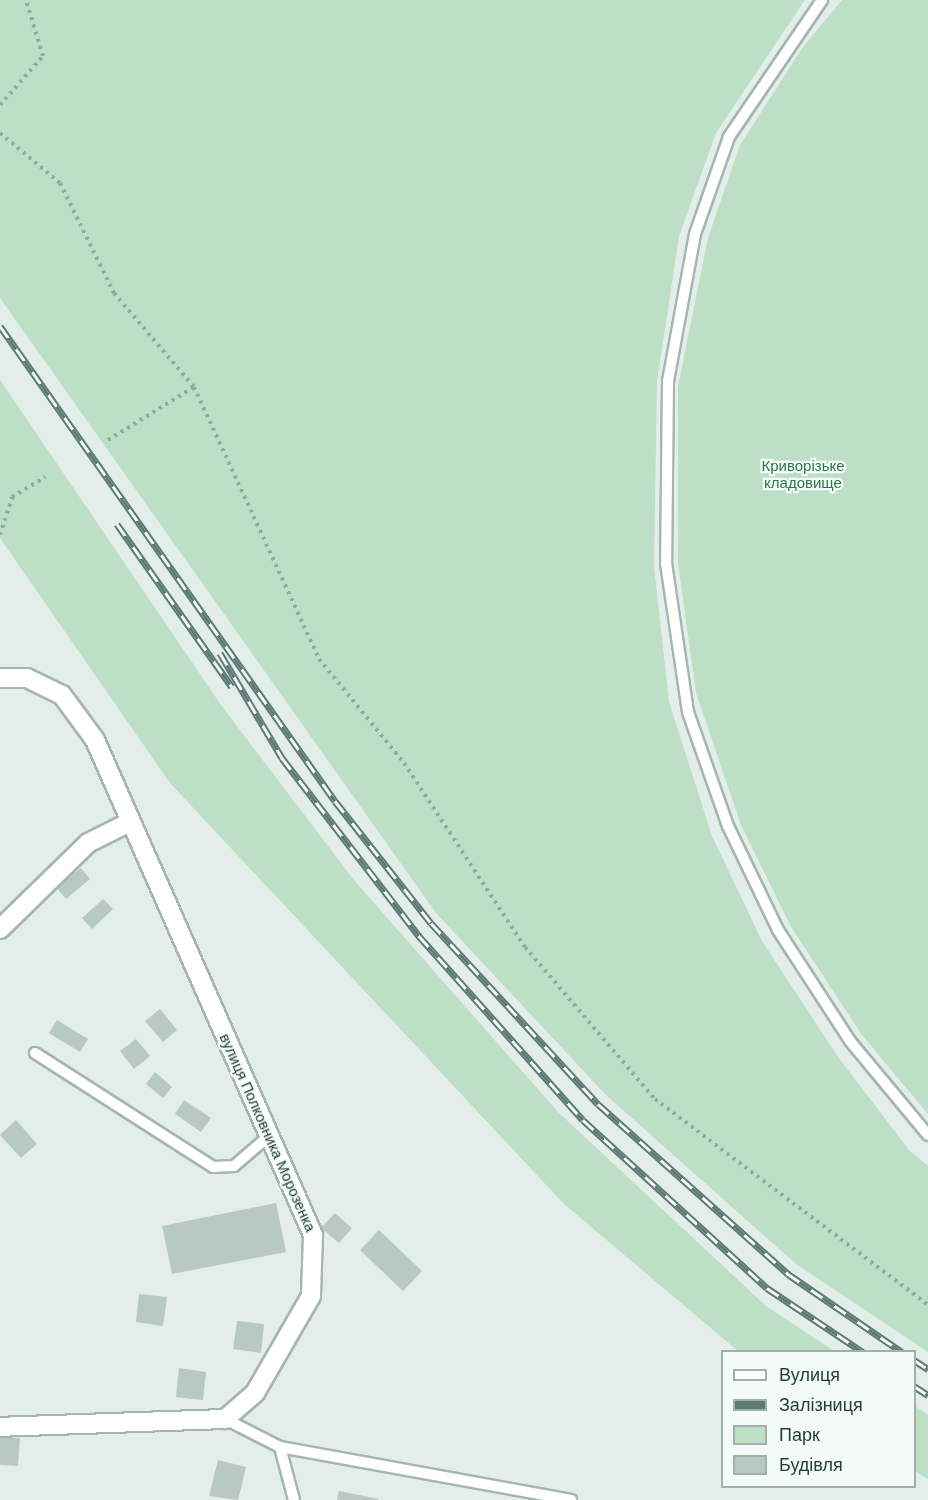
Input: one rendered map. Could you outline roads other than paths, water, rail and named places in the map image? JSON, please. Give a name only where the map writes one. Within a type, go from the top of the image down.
[{"type":"street","name":"вулиця Полковника Морозенка","points":[[0,678],[27,678],[63,695],[95,740],[313,1235],[311,1296],[255,1393],[225,1419]]},
{"type":"street","points":[[0,929],[88,843],[130,822]]},
{"type":"street","points":[[0,1427],[225,1419]]},
{"type":"lane","points":[[822,0],[729,137],[695,234],[668,381],[666,563],[688,712],[728,826],[778,930],[850,1041],[928,1135]]},
{"type":"lane","points":[[35,1053],[213,1167],[234,1166],[269,1137]]},
{"type":"lane","points":[[225,1419],[280,1447],[571,1500]]},
{"type":"lane","points":[[280,1447],[294,1500]]},
{"type":"railway","points":[[0,326],[335,801],[431,923],[598,1104],[788,1274],[899,1350]]},
{"type":"railway","points":[[117,524],[232,687]]},
{"type":"railway","points":[[220,653],[282,758],[419,936],[583,1120],[767,1288],[860,1350]]},
{"type":"railway","points":[[916,1361],[928,1369]]},
{"type":"railway","points":[[916,1387],[928,1395]]},
{"type":"park label","name":"Криворізьке кладовище","points":[[803,474]]}]
